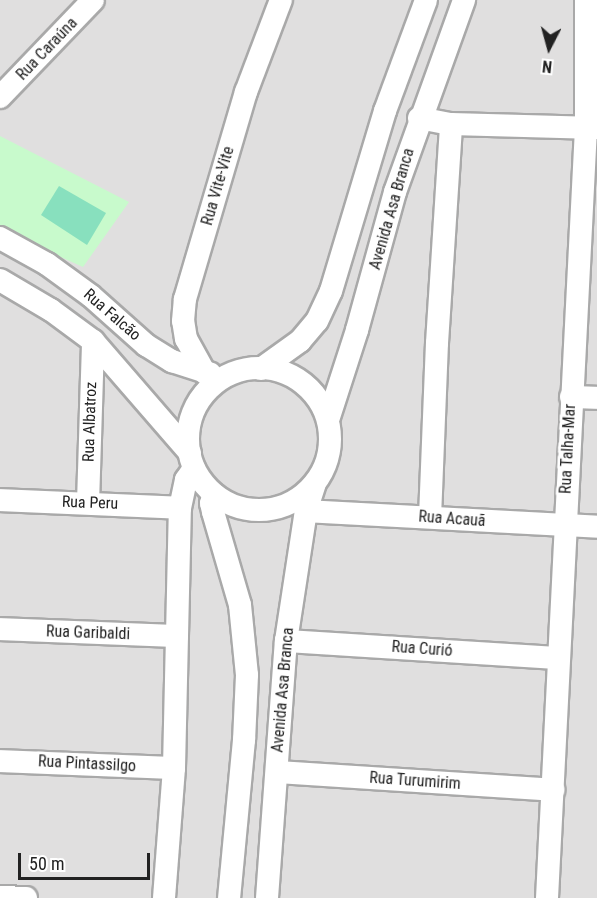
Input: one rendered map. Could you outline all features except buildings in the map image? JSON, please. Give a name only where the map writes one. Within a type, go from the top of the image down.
[{"type":"street","name":"Rua Caraúna","points":[[0,97],[93,0]]},
{"type":"street","name":"Rua Vite-Vite","points":[[205,373],[186,339],[183,321],[185,299],[246,92],[281,0]]},
{"type":"street","points":[[261,369],[300,341],[317,321],[332,291],[385,111],[426,0]]},
{"type":"street","name":"Avenida Asa Branca","points":[[328,420],[419,118],[464,0]]},
{"type":"street","name":"Rua Talha-Mar","points":[[547,898],[571,397],[587,262],[592,128],[586,0]]},
{"type":"street","points":[[419,118],[451,124],[592,128]]},
{"type":"street","points":[[430,518],[437,343],[451,124]]},
{"type":"street","name":"Rua Falcão","points":[[0,238],[46,264],[92,296],[146,345],[172,361],[205,373],[230,375]]},
{"type":"street","name":"Rua Falcão","points":[[0,280],[51,310],[93,341],[192,461]]},
{"type":"street","name":"Rua Albatroz","points":[[88,503],[93,341]]},
{"type":"street","points":[[164,898],[174,768],[180,508],[192,461],[189,434],[192,416],[201,399],[214,385],[230,375],[261,369],[283,373],[303,383],[319,400],[328,420],[331,442],[326,465],[315,484],[298,499],[278,508],[256,510],[246,508],[216,495],[192,461]]},
{"type":"street","points":[[571,397],[597,398]]},
{"type":"street","name":"Avenida Asa Branca","points":[[267,898],[286,641],[306,511],[315,484]]},
{"type":"street","name":"Avenida Asa Branca","points":[[216,495],[211,503],[240,605],[247,675],[244,740],[229,898]]},
{"type":"street","name":"Rua Peru","points":[[0,500],[180,508]]},
{"type":"street","name":"Rua Acauã","points":[[306,511],[597,527]]},
{"type":"street","name":"Rua Garibaldi","points":[[0,629],[177,636]]},
{"type":"street","name":"Rua Curió","points":[[286,641],[557,658]]},
{"type":"street","name":"Rua Pintassilgo","points":[[0,760],[174,768]]},
{"type":"street","name":"Rua Turumirim","points":[[277,771],[553,790]]},
{"type":"street","points":[[0,897],[26,898]]},
{"type":"shaded area","points":[[0,0],[597,0],[597,898],[0,898]]},
{"type":"green space","points":[[0,136],[129,202],[83,267],[0,230]]},
{"type":"green space","points":[[59,186],[106,213],[87,245],[41,215]]}]
